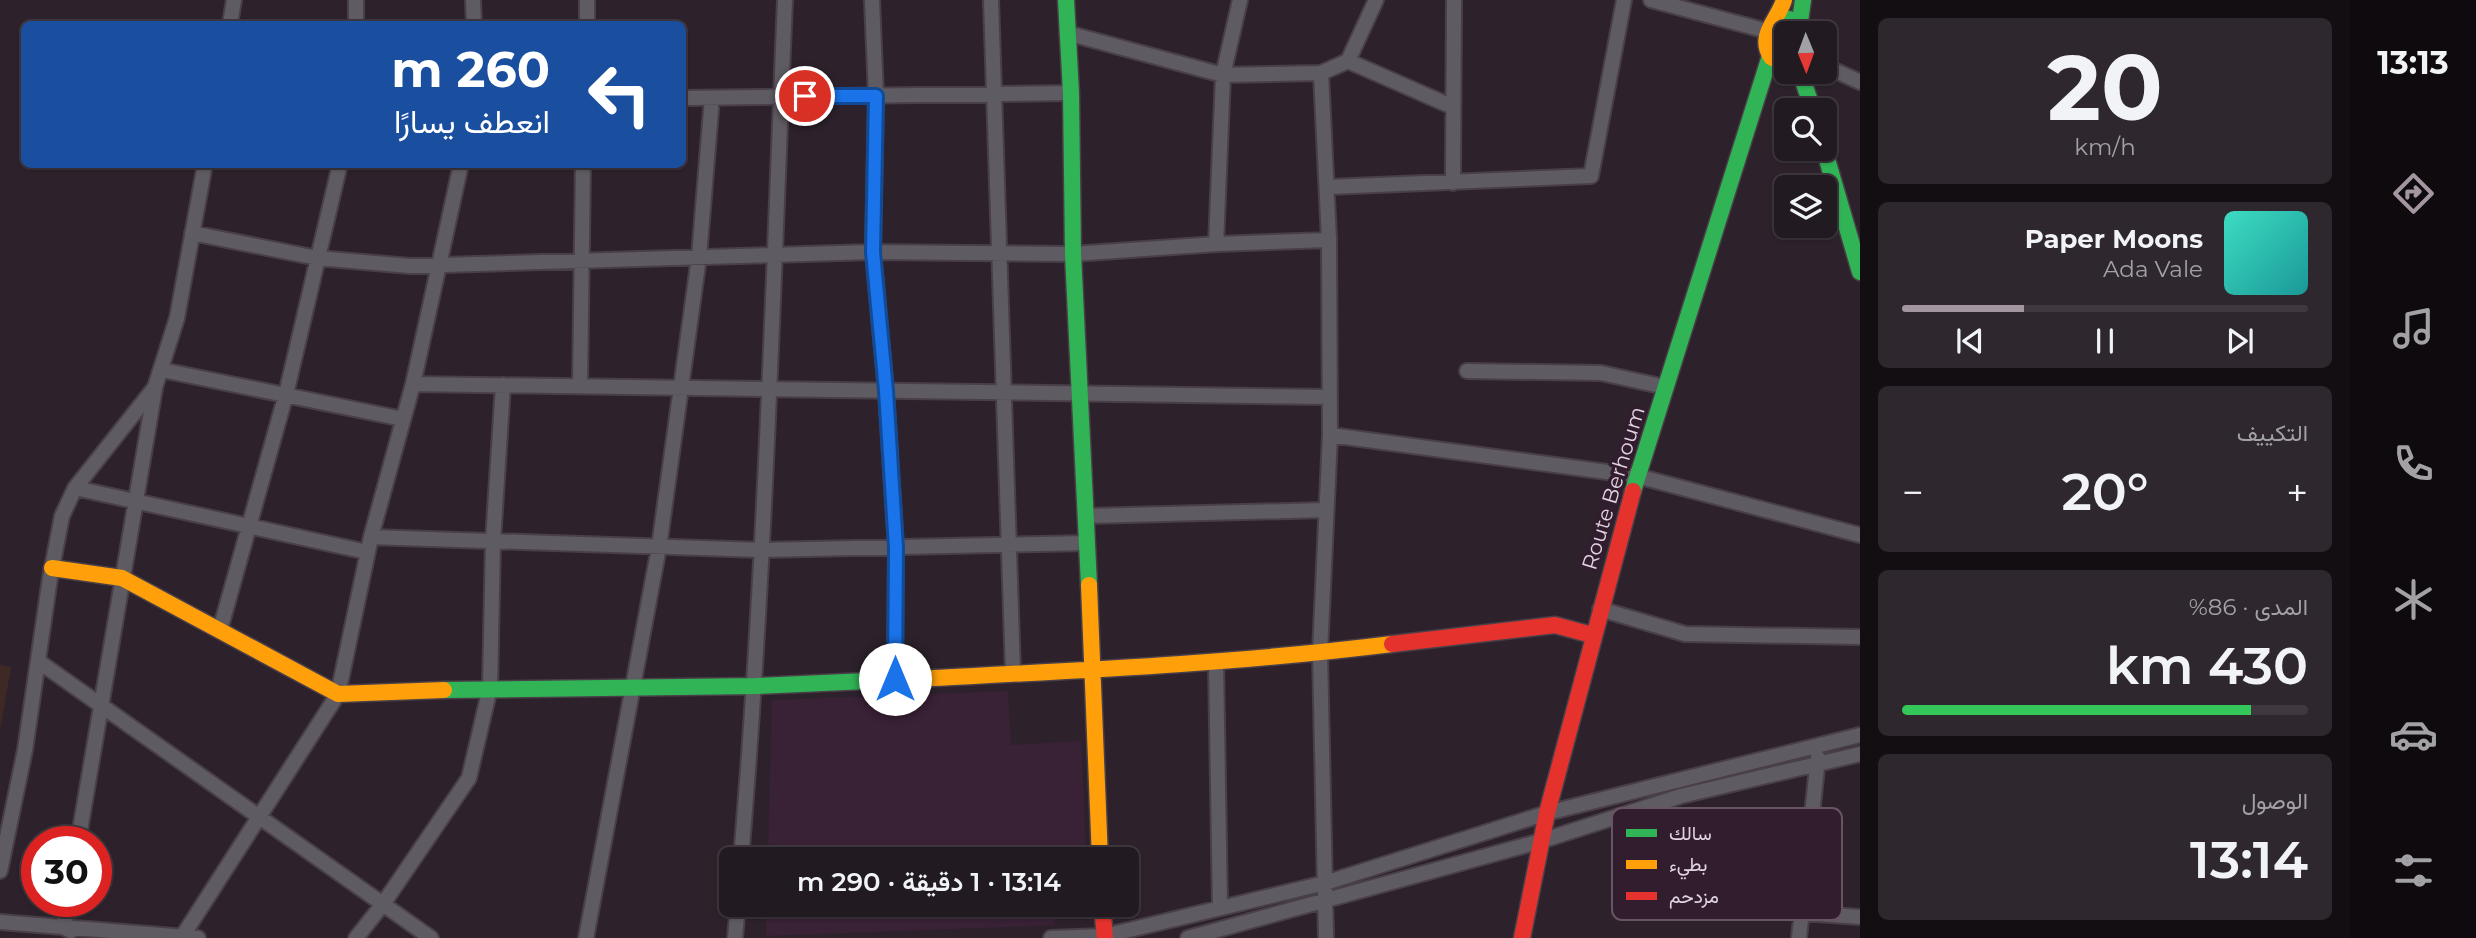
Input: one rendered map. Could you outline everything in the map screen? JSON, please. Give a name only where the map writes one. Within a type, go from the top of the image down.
[{"type":"street","points":[[230,21],[234,0]]},
{"type":"street","points":[[356,0],[356,21]]},
{"type":"street","points":[[473,0],[474,21]]},
{"type":"street","points":[[587,0],[587,21]]},
{"type":"street","points":[[742,847],[755,686],[771,389],[785,0]]},
{"type":"street","points":[[872,0],[876,96],[873,252],[886,391],[896,548],[895,679]]},
{"type":"street","points":[[991,0],[1013,674]]},
{"type":"street","points":[[1066,0],[1072,93],[1073,254],[1087,516],[1100,847]]},
{"type":"street","points":[[1216,244],[1223,75],[1240,0]]},
{"type":"street","points":[[1067,33],[1223,75],[1321,73],[1348,61],[1376,0]]},
{"type":"street","points":[[1453,183],[1454,0]]},
{"type":"street","points":[[1328,187],[1591,176],[1624,0]]},
{"type":"street","points":[[1651,0],[1772,26]]},
{"type":"street","points":[[1774,59],[1766,44],[1784,0]]},
{"type":"street","points":[[1800,21],[1803,0]]},
{"type":"street","name":"Route Berhoum","points":[[1522,938],[1547,813],[1592,635],[1637,476],[1770,56]]},
{"type":"street","points":[[1348,61],[1453,107]]},
{"type":"street","points":[[1838,72],[1860,82]]},
{"type":"street","points":[[1321,73],[1329,240],[1330,435],[1320,653],[1326,938]]},
{"type":"street","points":[[686,98],[1072,93]]},
{"type":"street","points":[[586,938],[659,547],[699,257],[712,98]]},
{"type":"street","points":[[1828,161],[1860,272]]},
{"type":"street","points":[[81,826],[155,387],[177,318],[204,168]]},
{"type":"street","points":[[220,630],[286,394],[339,168]]},
{"type":"street","points":[[181,937],[338,694],[369,544],[413,384],[460,168]]},
{"type":"street","points":[[580,386],[583,168]]},
{"type":"street","points":[[192,233],[317,258],[410,266],[873,252],[1073,254],[1216,244],[1329,240]]},
{"type":"street","points":[[162,370],[403,419]]},
{"type":"street","points":[[1467,371],[1601,373],[1665,387]]},
{"type":"street","points":[[413,384],[1329,397]]},
{"type":"street","points":[[356,938],[383,904],[470,778],[490,688],[493,541],[503,385]]},
{"type":"street","points":[[0,871],[25,750],[62,516],[75,488],[155,387]]},
{"type":"street","points":[[1330,435],[1637,476],[1860,535]]},
{"type":"street","points":[[75,488],[249,526],[369,544],[493,541],[761,550],[1087,543]]},
{"type":"street","points":[[1087,516],[1326,510]]},
{"type":"street","points":[[52,568],[122,578],[338,694],[490,688],[755,686],[1013,674],[1320,653],[1555,625],[1592,635]]},
{"type":"street","points":[[1600,609],[1685,634],[1860,637]]},
{"type":"street","points":[[38,661],[431,938]]},
{"type":"street","points":[[1216,661],[1220,908]]},
{"type":"street","points":[[1051,938],[1105,937],[1325,883],[1547,813],[1860,735]]},
{"type":"street","points":[[1813,808],[1819,745]]},
{"type":"street","points":[[1644,808],[1681,796],[1860,754]]},
{"type":"street","points":[[1188,938],[1326,902],[1612,818]]},
{"type":"street","points":[[1842,915],[1860,916]]},
{"type":"street","points":[[63,927],[65,917]]},
{"type":"street","points":[[735,938],[737,917]]},
{"type":"street","points":[[1103,917],[1105,937]]},
{"type":"street","points":[[1799,938],[1801,920]]},
{"type":"street","points":[[0,922],[198,938]]},
{"type":"street","points":[[63,927],[80,938]]},
{"type":"shaded area","points":[[0,665],[11,667],[0,731]]},
{"type":"shaded area","points":[[1008,691],[1011,745],[1081,741],[1085,847],[768,847],[772,700]]},
{"type":"shaded area","points":[[766,917],[1055,917],[1054,925],[766,936]]},
{"type":"traffic: fast","points":[[1066,0],[1071,93],[1073,254],[1089,585]]},
{"type":"traffic: fast","points":[[1800,21],[1803,0]]},
{"type":"traffic: fast","points":[[1777,20],[1791,21]]},
{"type":"traffic: fast","points":[[1633,491],[1770,56]]},
{"type":"traffic: fast","points":[[1804,84],[1809,98]]},
{"type":"traffic: fast","points":[[1828,161],[1860,272]]},
{"type":"traffic: fast","points":[[444,690],[756,686],[934,678]]},
{"type":"traffic: slow","points":[[1774,58],[1767,49],[1767,35],[1784,0]]},
{"type":"traffic: slow","points":[[52,568],[122,578],[338,694],[444,690]]},
{"type":"traffic: slow","points":[[1089,585],[1100,847]]},
{"type":"traffic: slow","points":[[934,678],[1221,661],[1392,644]]},
{"type":"traffic: jam","points":[[1522,938],[1547,813],[1633,491]]},
{"type":"traffic: jam","points":[[1392,644],[1555,625],[1592,635]]},
{"type":"traffic: jam","points":[[1103,917],[1105,938]]},
{"type":"route","points":[[805,96],[876,96],[873,252],[886,391],[896,548],[895,679]]}]
